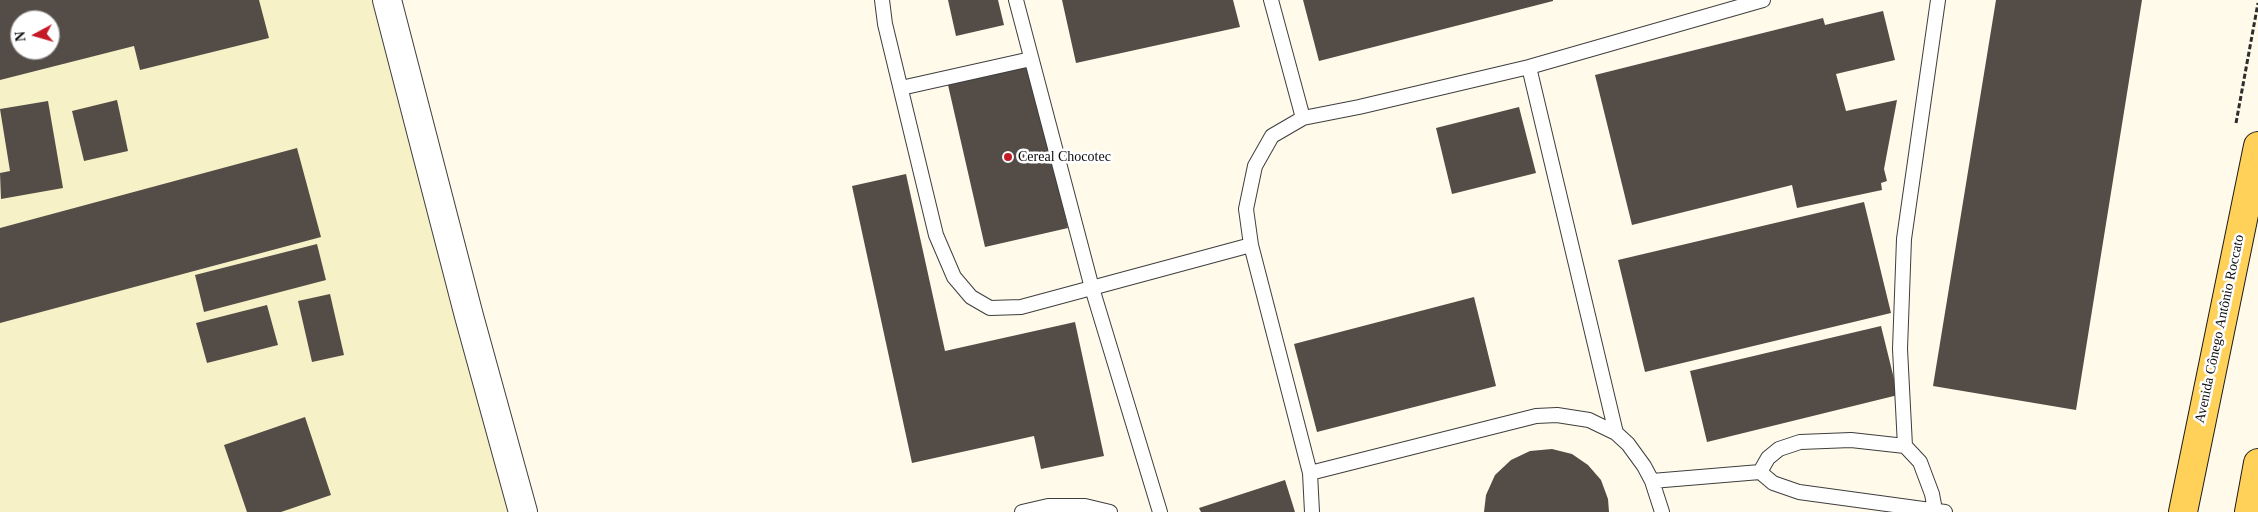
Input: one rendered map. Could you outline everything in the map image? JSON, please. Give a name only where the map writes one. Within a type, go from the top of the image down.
[{"type":"main road","name":"Avenida Cônego Antônio Roccato","points":[[2183,512],[2258,146]]},
{"type":"main road","points":[[2249,512],[2258,463]]},
{"type":"street","points":[[387,0],[469,316],[523,512]]},
{"type":"lane","points":[[882,0],[885,24],[936,235],[954,277],[971,297],[990,308],[1021,307],[1251,245]]},
{"type":"lane","points":[[1016,0],[1092,288],[1160,512]]},
{"type":"lane","points":[[1271,0],[1303,118]]},
{"type":"lane","points":[[1312,512],[1310,473],[1251,245],[1246,209],[1255,166],[1272,136],[1303,118],[1368,105],[1528,67],[1762,0]]},
{"type":"lane","points":[[1938,0],[1904,239],[1900,349],[1905,446],[1920,462],[1940,511]]},
{"type":"lane","points":[[901,88],[1031,59]]},
{"type":"lane","points":[[1528,67],[1616,433]]},
{"type":"lane","points":[[1310,473],[1536,416],[1557,415],[1589,420],[1616,433],[1635,453],[1652,481],[1662,512]]},
{"type":"lane","points":[[1760,472],[1768,458],[1779,449],[1800,442],[1860,441],[1905,446]]},
{"type":"lane","points":[[1652,481],[1760,472],[1773,483],[1799,492],[1940,511]]},
{"type":"lane","points":[[1022,512],[1048,506],[1085,506],[1110,512]]},
{"type":"shaded area","points":[[0,0],[397,0],[509,512],[0,512]]},
{"type":"building","points":[[0,0],[259,0],[269,38],[140,70],[134,46],[0,80]]},
{"type":"building","points":[[948,0],[998,0],[1004,25],[956,36]]},
{"type":"building","points":[[1062,0],[1233,0],[1240,27],[1076,63]]},
{"type":"building","points":[[1303,0],[1553,0],[1553,1],[1319,61]]},
{"type":"building","points":[[1996,0],[2142,0],[2076,410],[1933,386]]},
{"type":"building","points":[[1883,11],[1895,60],[1836,74],[1846,111],[1897,100],[1884,169],[1887,181],[1881,183],[1882,190],[1797,208],[1792,185],[1632,225],[1595,75],[1823,18],[1825,25]]},
{"type":"building","name":"Cereal Chocotec","points":[[1031,66],[1068,228],[985,247],[948,85]]},
{"type":"building","points":[[117,100],[128,151],[84,161],[72,111]]},
{"type":"building","points":[[48,101],[63,188],[1,199],[0,173],[10,171],[0,109]]},
{"type":"building","points":[[1519,107],[1536,173],[1452,194],[1436,128]]},
{"type":"building","points":[[297,148],[321,237],[0,323],[0,228]]},
{"type":"building","points":[[906,174],[945,351],[1075,322],[1104,456],[1041,469],[1034,436],[912,463],[852,186]]},
{"type":"building","points":[[1864,202],[1891,313],[1645,372],[1618,260]]},
{"type":"building","points":[[317,244],[326,280],[204,312],[195,275]]},
{"type":"building","points":[[330,294],[344,355],[312,362],[298,301]]},
{"type":"building","points":[[1474,297],[1496,386],[1317,432],[1294,344]]},
{"type":"building","points":[[267,305],[278,345],[207,363],[196,323]]},
{"type":"building","points":[[1881,326],[1898,395],[1707,442],[1690,371]]},
{"type":"building","points":[[305,417],[331,495],[281,512],[247,512],[224,445]]},
{"type":"building","points":[[1552,449],[1572,454],[1588,465],[1601,480],[1608,499],[1609,512],[1484,512],[1486,495],[1495,475],[1511,460],[1530,451]]},
{"type":"building","points":[[1285,480],[1295,512],[1201,512],[1199,508]]},
{"type":"place","name":"Cereal Chocotec","points":[[1008,157]]}]
